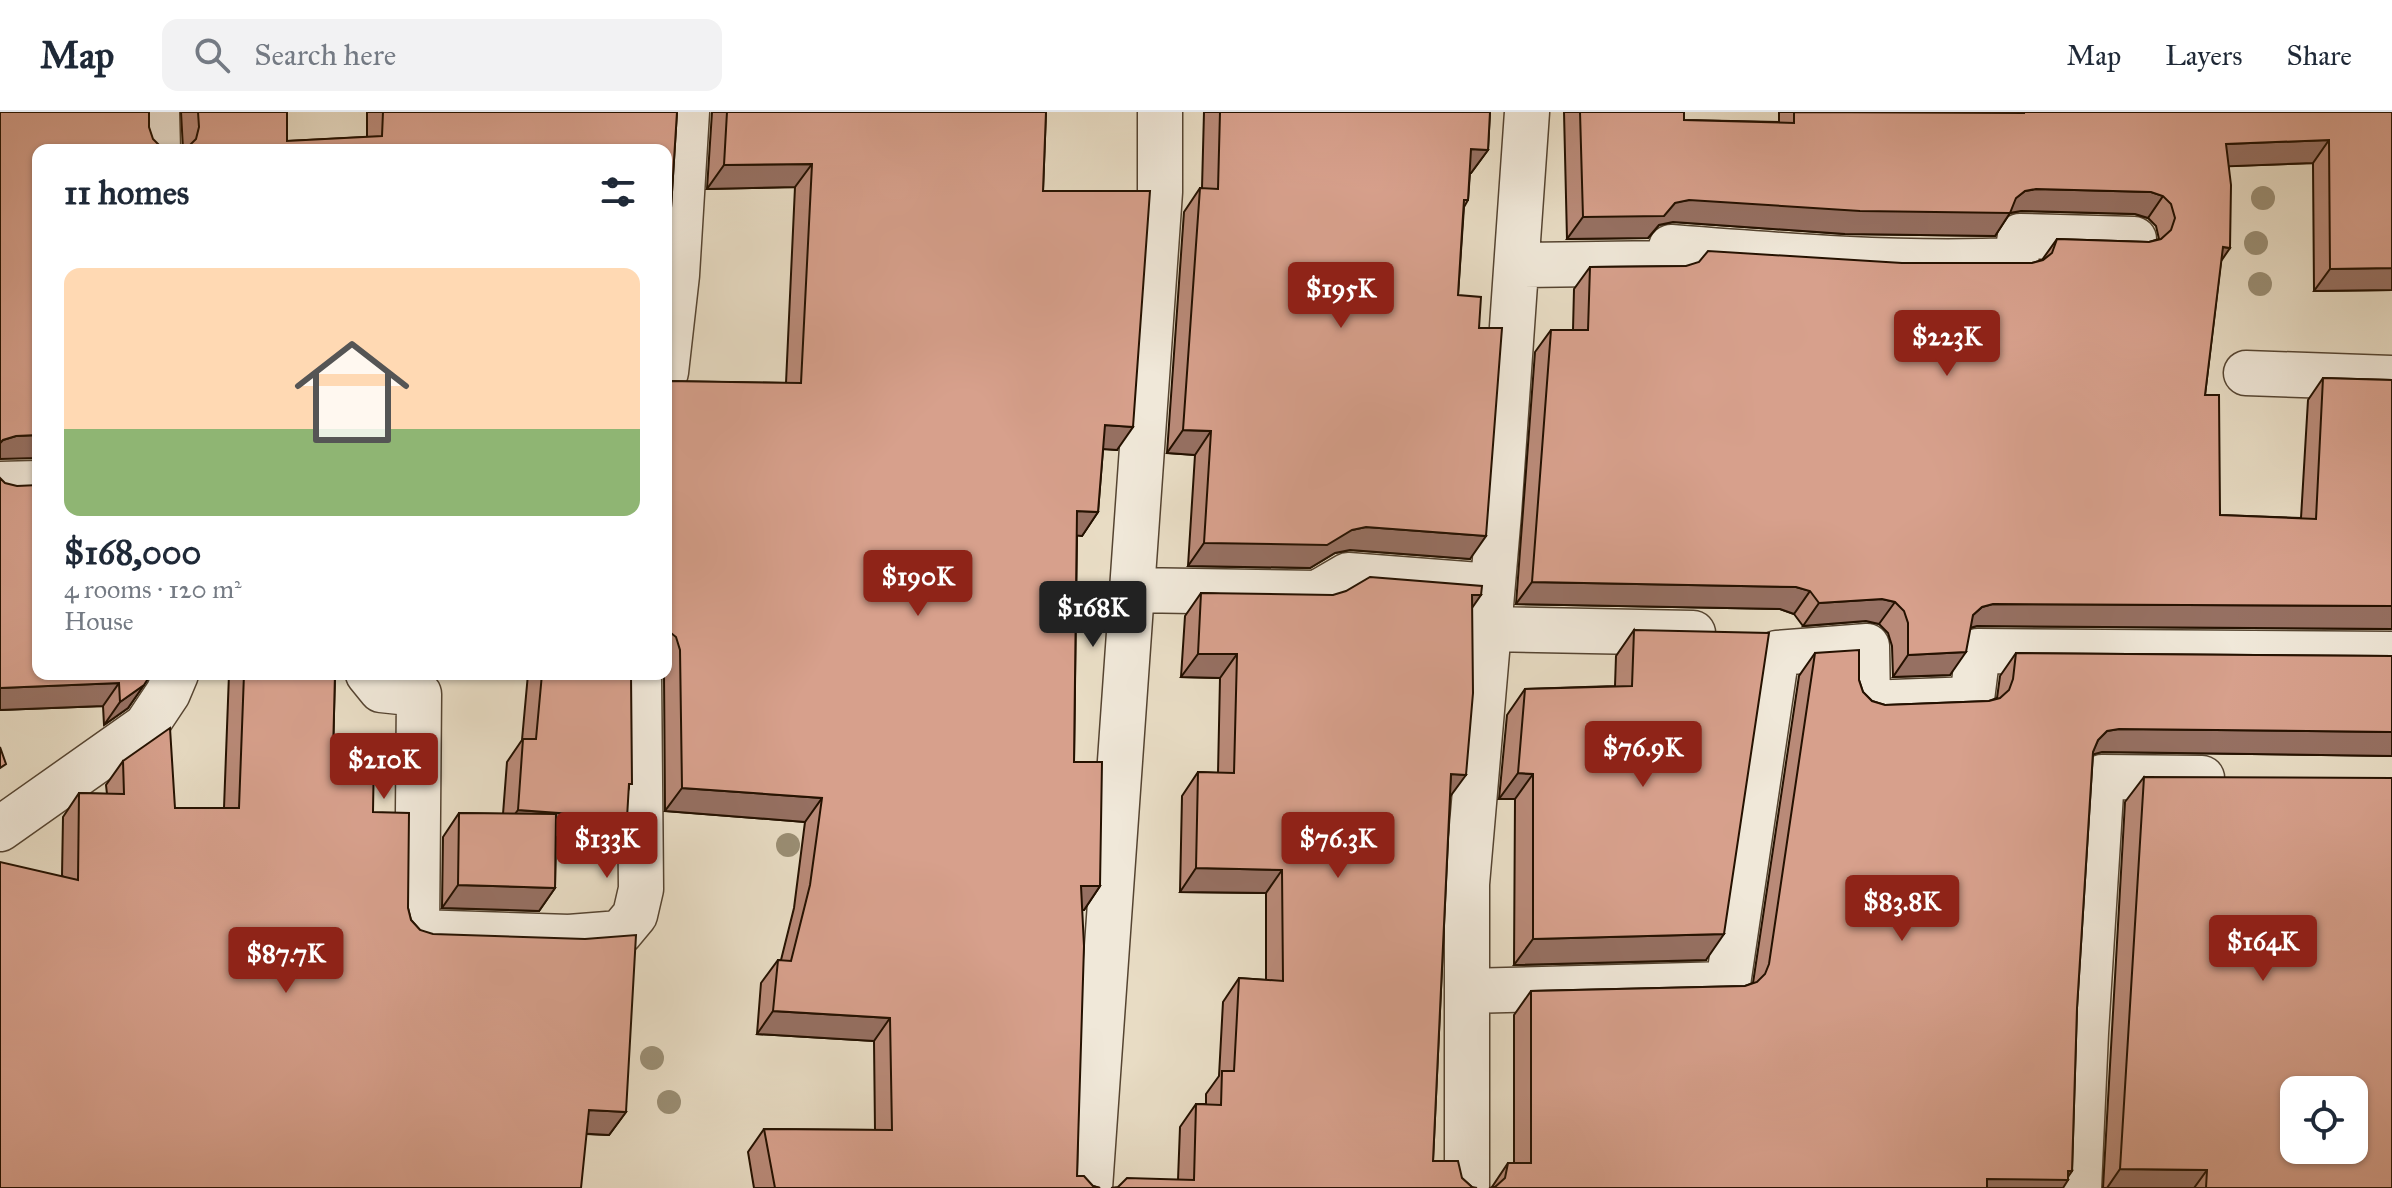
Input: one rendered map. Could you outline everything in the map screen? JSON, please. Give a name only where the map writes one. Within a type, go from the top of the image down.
[{"type":"street","points":[[157,112],[158,144]]},
{"type":"street","points":[[672,319],[687,112]]},
{"type":"street","points":[[1090,1188],[1160,192],[1160,112]]},
{"type":"street","points":[[1467,1188],[1467,884],[1527,112]]},
{"type":"street","points":[[1517,265],[1670,263],[1671,247],[1796,257],[1957,262],[2016,260],[2020,236],[2134,239]]},
{"type":"street","points":[[2246,373],[2392,378]]},
{"type":"street","points":[[0,484],[32,483]]},
{"type":"street","points":[[1131,590],[1317,593],[1348,575],[1492,586]]},
{"type":"street","points":[[1488,629],[1867,646],[1868,703],[1972,699],[1978,651],[2392,654]]},
{"type":"street","points":[[1467,991],[1728,984],[1753,640]]},
{"type":"street","points":[[0,829],[146,726],[173,680]]},
{"type":"street","points":[[373,680],[381,690],[419,694],[417,932],[569,937],[620,933],[635,915],[641,889],[639,680]]},
{"type":"street","points":[[2079,1188],[2102,777],[2240,779]]},
{"type":"building","points":[[0,112],[149,112],[149,127],[158,144],[32,144],[32,435],[16,436],[0,443]]},
{"type":"building","points":[[198,112],[287,112],[287,141],[382,136],[383,112],[677,112],[672,192],[672,144],[191,144],[199,127]]},
{"type":"building","points":[[727,112],[1046,112],[1043,191],[1150,191],[1133,427],[1105,425],[1098,512],[1077,511],[1074,762],[1102,762],[1100,886],[1081,886],[1084,946],[1077,1176],[1084,1176],[1093,1186],[1100,1188],[775,1188],[764,1129],[892,1130],[890,1018],[773,1011],[778,960],[791,961],[810,885],[822,798],[682,788],[680,650],[672,634],[672,381],[801,383],[812,164],[724,165]]},
{"type":"building","points":[[1220,112],[1490,112],[1488,150],[1471,149],[1468,200],[1464,200],[1458,295],[1481,297],[1479,328],[1502,328],[1486,536],[1366,527],[1352,530],[1327,545],[1204,543],[1211,431],[1183,430],[1200,188],[1218,189]]},
{"type":"building","points":[[1580,112],[1684,112],[1684,120],[1794,123],[1794,112],[2392,112],[2392,268],[2330,269],[2329,140],[2226,144],[2231,185],[2230,248],[2223,247],[2205,395],[2219,395],[2220,515],[2316,519],[2323,378],[2392,380],[2392,606],[1993,604],[1982,607],[1973,615],[1966,652],[1908,655],[1908,623],[1904,611],[1895,602],[1882,599],[1819,603],[1810,591],[1796,587],[1532,582],[1551,330],[1588,330],[1590,267],[1686,266],[1699,262],[1708,251],[1902,263],[2032,263],[2052,253],[2057,239],[2149,242],[2161,239],[2171,230],[2175,218],[2171,204],[2163,196],[2151,192],[2036,189],[2025,191],[2016,198],[2010,213],[1860,211],[1689,200],[1675,203],[1664,216],[1583,217]]},
{"type":"building","points":[[0,478],[17,486],[32,485],[32,680],[147,680],[120,702],[119,683],[0,688]]},
{"type":"building","points":[[1370,577],[1482,586],[1481,595],[1472,595],[1473,693],[1466,775],[1451,774],[1433,1161],[1458,1161],[1462,1178],[1477,1188],[1111,1188],[1118,1187],[1127,1178],[1194,1180],[1196,1104],[1221,1105],[1222,1071],[1234,1071],[1239,978],[1283,981],[1282,870],[1196,868],[1198,772],[1234,773],[1237,654],[1198,654],[1201,593],[1333,595]]},
{"type":"building","points":[[1634,630],[1769,633],[1724,934],[1533,939],[1533,774],[1518,773],[1525,689],[1632,686]]},
{"type":"building","points":[[1859,650],[1859,680],[1863,692],[1872,701],[1885,705],[2000,698],[2009,690],[2013,679],[2016,653],[2392,656],[2392,732],[2119,729],[2107,731],[2098,740],[2093,752],[2077,1008],[2072,1171],[2068,1171],[2068,1180],[1987,1179],[1987,1188],[1489,1188],[1505,1178],[1508,1163],[1531,1163],[1531,991],[1745,986],[1757,982],[1765,974],[1769,964],[1815,653]]},
{"type":"building","points":[[244,680],[335,680],[333,753],[374,753],[373,812],[409,813],[408,908],[411,920],[420,930],[433,934],[585,939],[636,935],[626,1112],[589,1110],[581,1188],[0,1188],[0,862],[78,880],[79,793],[124,794],[123,761],[170,728],[175,808],[239,808]]},
{"type":"building","points":[[541,680],[631,680],[632,784],[629,784],[627,818],[518,810],[523,739],[536,739]]},
{"type":"building","points":[[0,747],[6,764],[0,768]]},
{"type":"building","points":[[2144,777],[2392,778],[2392,1188],[2206,1188],[2207,1170],[2120,1169]]},
{"type":"building","points":[[459,813],[556,814],[555,888],[458,885]]}]
